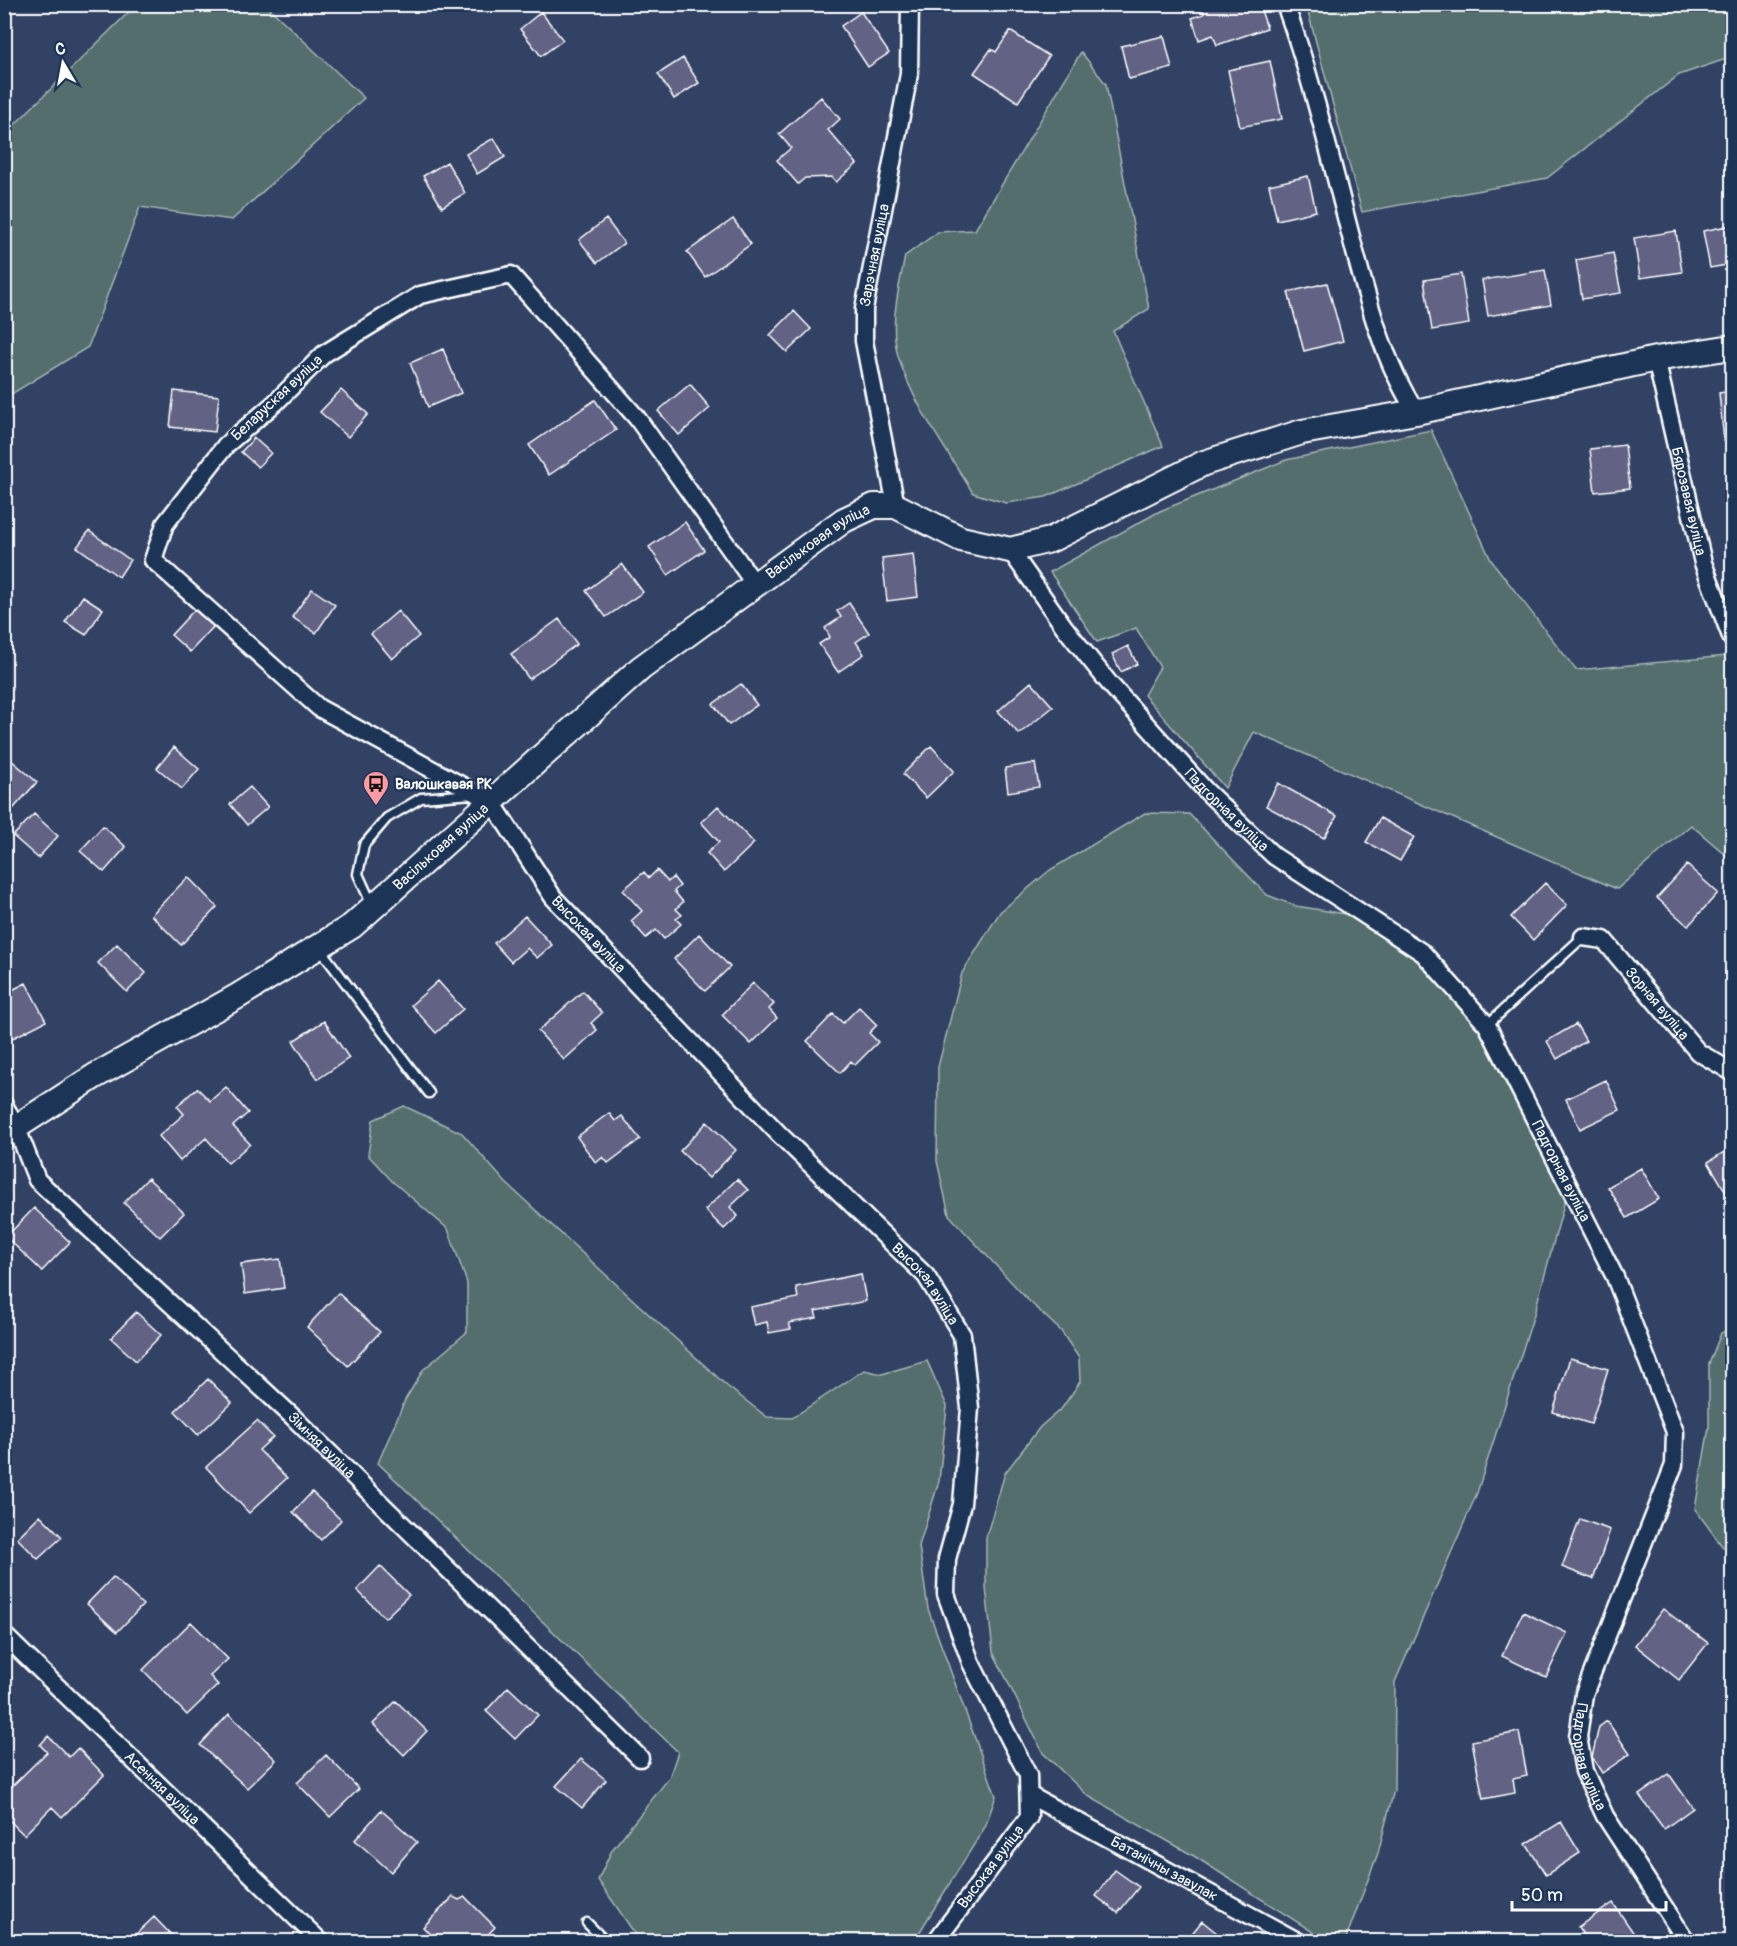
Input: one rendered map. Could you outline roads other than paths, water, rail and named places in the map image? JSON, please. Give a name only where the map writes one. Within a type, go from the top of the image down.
[{"type":"street","name":"Зарэчная вуліца","points":[[906,510],[864,341],[864,309],[909,74],[910,4]]},
{"type":"street","points":[[1285,4],[1304,56],[1362,278],[1398,383],[1416,412]]},
{"type":"street","name":"Беларуская вуліца","points":[[484,798],[319,708],[153,560],[165,524],[226,445],[275,403],[324,354],[420,295],[512,274],[637,418],[754,583]]},
{"type":"street","points":[[906,510],[961,539],[1010,550],[1050,540],[1204,463],[1302,432],[1416,412],[1656,359],[1732,347]]},
{"type":"street","name":"Бярозавая вуліца","points":[[1656,359],[1703,563],[1732,639]]},
{"type":"street","name":"Васільковая вуліца","points":[[10,1131],[95,1076],[238,996],[352,926],[484,798],[641,668],[754,583],[844,520],[874,506],[906,510]]},
{"type":"street","name":"Падгорная вуліца","points":[[1010,550],[1065,628],[1109,683],[1206,791],[1274,856],[1423,953],[1487,1025],[1615,1277],[1675,1432],[1674,1465],[1584,1694],[1578,1737],[1584,1771],[1605,1816],[1687,1941]]},
{"type":"street","name":"Высокая вуліца","points":[[484,798],[553,897],[779,1134],[926,1276],[962,1335],[970,1408],[962,1504],[946,1559],[946,1594],[972,1663],[1029,1775],[1029,1817],[935,1941]]},
{"type":"street","name":"Зорная вуліца","points":[[1583,937],[1604,940],[1698,1052],[1732,1071]]},
{"type":"street","name":"Зімняя вуліца","points":[[4,1105],[10,1131],[38,1180],[293,1417],[640,1758]]},
{"type":"street","name":"Асенняя вуліца","points":[[4,1635],[321,1941]]},
{"type":"street","name":"Батанічны завулак","points":[[1029,1796],[1299,1941]]},
{"type":"lane","points":[[373,907],[358,874],[364,845],[387,818],[421,798],[484,798]]},
{"type":"lane","points":[[1487,1025],[1583,937]]},
{"type":"lane","points":[[318,946],[429,1093]]},
{"type":"lane","points":[[587,1923],[606,1941]]},
{"type":"place","name":"Валошкавая РК","points":[[376,807]]}]
